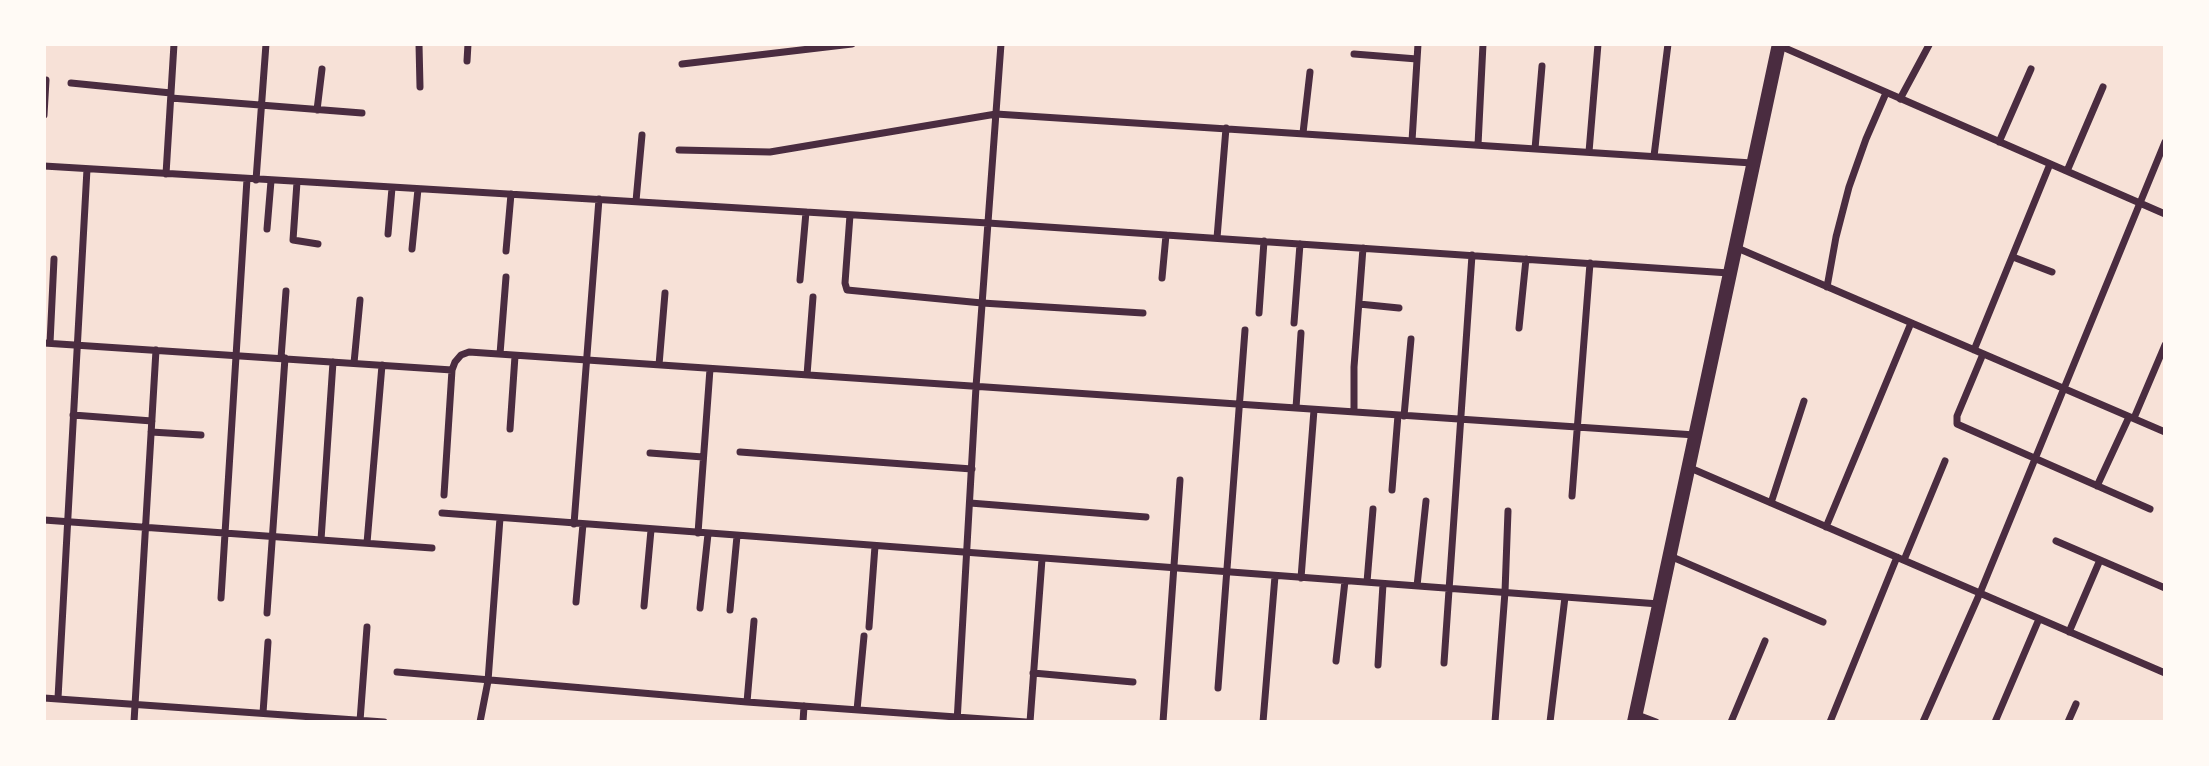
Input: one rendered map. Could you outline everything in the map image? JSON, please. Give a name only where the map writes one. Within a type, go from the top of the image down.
[{"type":"main road","points":[[1634,718],[1779,45]]},
{"type":"street","points":[[166,174],[174,44]]},
{"type":"street","points":[[256,180],[266,44]]},
{"type":"street","points":[[419,44],[420,86]]},
{"type":"street","points":[[467,61],[468,44]]},
{"type":"street","points":[[681,64],[852,44]]},
{"type":"street","points":[[957,720],[976,387],[1001,44]]},
{"type":"street","points":[[1412,141],[1418,44]]},
{"type":"street","points":[[1478,145],[1483,44]]},
{"type":"street","points":[[1589,152],[1598,44]]},
{"type":"street","points":[[1654,156],[1668,44]]},
{"type":"street","points":[[1779,45],[2165,214]]},
{"type":"street","points":[[1900,99],[1929,46]]},
{"type":"street","points":[[1354,54],[1417,58]]},
{"type":"street","points":[[1535,149],[1542,66]]},
{"type":"street","points":[[317,110],[322,69]]},
{"type":"street","points":[[1999,142],[2031,69]]},
{"type":"street","points":[[1303,133],[1310,72]]},
{"type":"street","points":[[44,115],[46,80]]},
{"type":"street","points":[[71,83],[261,105],[362,113]]},
{"type":"street","points":[[2067,171],[2103,87]]},
{"type":"street","points":[[1828,287],[1836,237],[1849,187],[1886,93]]},
{"type":"street","points":[[679,150],[770,152],[996,114],[1752,163]]},
{"type":"street","points":[[1217,238],[1226,128]]},
{"type":"street","points":[[636,201],[642,135]]},
{"type":"street","points":[[1923,722],[1980,593],[2165,142]]},
{"type":"street","points":[[1974,350],[2050,164]]},
{"type":"street","points":[[44,166],[988,223],[1729,273]]},
{"type":"street","points":[[58,698],[87,169]]},
{"type":"street","points":[[221,598],[247,179]]},
{"type":"street","points":[[267,229],[271,181]]},
{"type":"street","points":[[297,182],[293,240],[318,244]]},
{"type":"street","points":[[388,234],[392,188]]},
{"type":"street","points":[[412,249],[418,189]]},
{"type":"street","points":[[506,251],[511,194]]},
{"type":"street","points":[[576,601],[587,360],[599,199]]},
{"type":"street","points":[[800,280],[806,212]]},
{"type":"street","points":[[850,215],[845,283],[847,290],[982,303],[1143,313]]},
{"type":"street","points":[[1162,278],[1166,235]]},
{"type":"street","points":[[1259,313],[1264,242]]},
{"type":"street","points":[[1294,323],[1300,244]]},
{"type":"street","points":[[1735,246],[2165,432]]},
{"type":"street","points":[[1354,412],[1354,367],[1363,248]]},
{"type":"street","points":[[1444,663],[1472,255]]},
{"type":"street","points":[[2013,257],[2052,272]]},
{"type":"street","points":[[54,259],[47,343],[452,370]]},
{"type":"street","points":[[1519,328],[1525,259]]},
{"type":"street","points":[[1572,496],[1590,263]]},
{"type":"street","points":[[500,354],[506,277]]},
{"type":"street","points":[[267,613],[286,291]]},
{"type":"street","points":[[659,365],[665,293]]},
{"type":"street","points":[[807,375],[813,297]]},
{"type":"street","points":[[354,363],[360,300]]},
{"type":"street","points":[[1359,304],[1399,308]]},
{"type":"street","points":[[1826,527],[1911,323]]},
{"type":"street","points":[[1218,688],[1245,330]]},
{"type":"street","points":[[1296,408],[1301,333]]},
{"type":"street","points":[[1392,490],[1411,339]]},
{"type":"street","points":[[2096,486],[2165,345]]},
{"type":"street","points":[[134,722],[156,349]]},
{"type":"street","points":[[444,495],[452,370],[461,355],[469,352],[1695,435]]},
{"type":"street","points":[[1983,354],[1957,416],[1957,424],[2150,509]]},
{"type":"street","points":[[510,429],[515,356]]},
{"type":"street","points":[[321,540],[333,362]]},
{"type":"street","points":[[367,543],[383,365]]},
{"type":"street","points":[[698,533],[710,369]]},
{"type":"street","points":[[1771,503],[1804,401]]},
{"type":"street","points":[[1301,578],[1314,410]]},
{"type":"street","points":[[73,415],[152,421]]},
{"type":"street","points":[[151,432],[201,435]]},
{"type":"street","points":[[740,452],[972,468]]},
{"type":"street","points":[[650,453],[703,457]]},
{"type":"street","points":[[1830,722],[1945,461]]},
{"type":"street","points":[[1688,467],[2165,673]]},
{"type":"street","points":[[1163,722],[1180,480]]},
{"type":"street","points":[[1418,586],[1426,501]]},
{"type":"street","points":[[970,503],[1146,517]]},
{"type":"street","points":[[1367,582],[1373,509]]},
{"type":"street","points":[[1495,722],[1508,511]]},
{"type":"street","points":[[442,513],[1659,604]]},
{"type":"street","points":[[480,722],[488,681],[500,518]]},
{"type":"street","points":[[44,520],[432,548]]},
{"type":"street","points":[[644,606],[651,530]]},
{"type":"street","points":[[700,608],[708,534]]},
{"type":"street","points":[[730,610],[737,536]]},
{"type":"street","points":[[2056,541],[2165,588]]},
{"type":"street","points":[[869,627],[875,546]]},
{"type":"street","points":[[1669,555],[1823,622]]},
{"type":"street","points":[[397,672],[957,720],[1028,722],[1042,559]]},
{"type":"street","points":[[2069,632],[2100,560]]},
{"type":"street","points":[[1263,722],[1275,576]]},
{"type":"street","points":[[1336,661],[1345,581]]},
{"type":"street","points":[[1378,664],[1383,584]]},
{"type":"street","points":[[1550,722],[1565,597]]},
{"type":"street","points":[[1995,722],[2039,619]]},
{"type":"street","points":[[747,702],[754,621]]},
{"type":"street","points":[[360,721],[367,627]]},
{"type":"street","points":[[856,710],[863,636]]},
{"type":"street","points":[[1731,722],[1765,641]]},
{"type":"street","points":[[263,713],[268,642]]},
{"type":"street","points":[[1034,673],[1133,682]]},
{"type":"street","points":[[44,698],[384,722]]},
{"type":"street","points":[[2068,722],[2077,704]]},
{"type":"street","points":[[803,722],[804,706]]},
{"type":"street","points":[[1634,718],[1656,722]]}]
